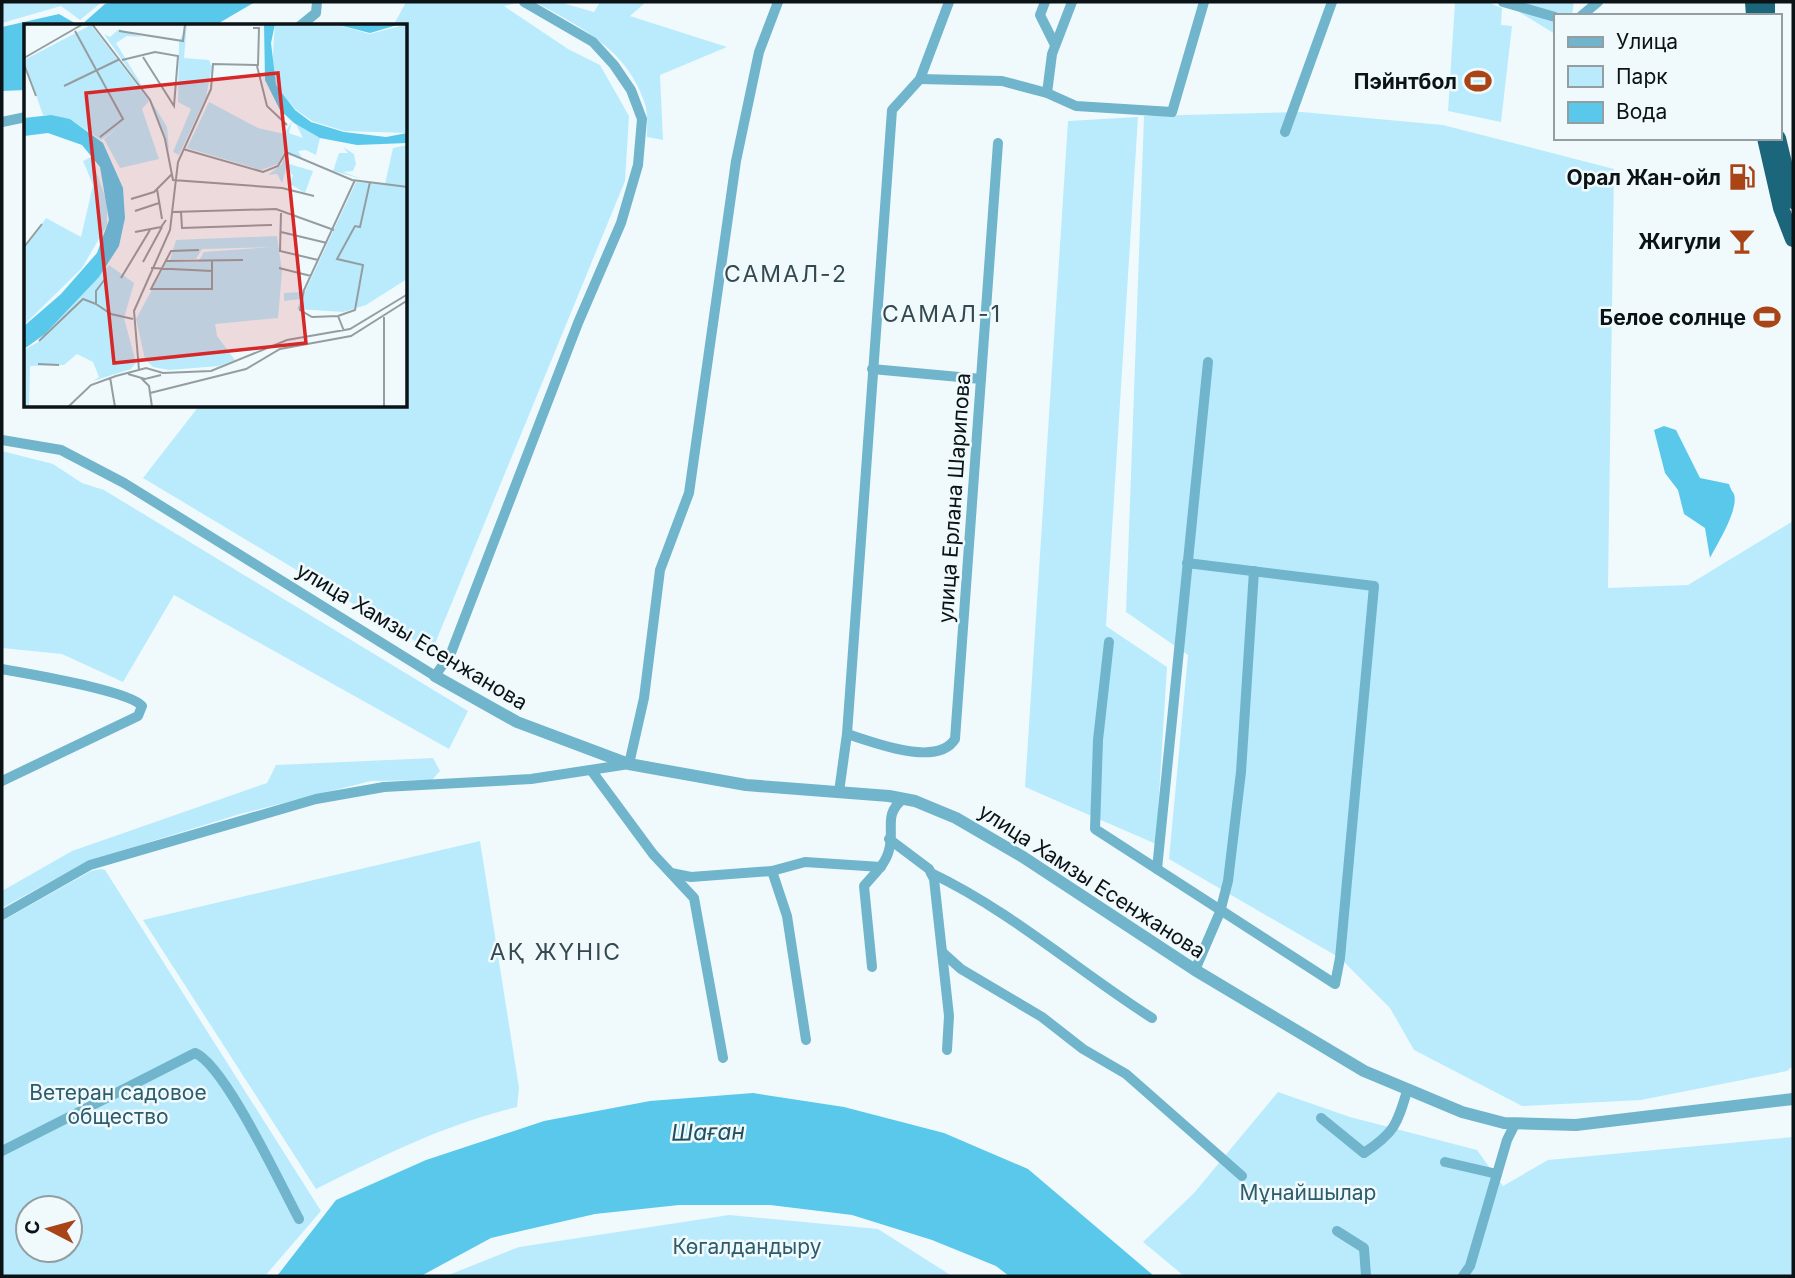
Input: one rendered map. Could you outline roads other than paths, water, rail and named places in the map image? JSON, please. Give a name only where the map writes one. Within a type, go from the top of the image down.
[{"type":"highway","points":[[1765,140],[1781,208],[1793,239]]},
{"type":"highway","points":[[1778,140],[1793,201]]},
{"type":"street","points":[[302,24],[316,13],[317,2]]},
{"type":"street","points":[[435,676],[451,653],[578,323],[621,223],[638,165],[642,119],[631,90],[614,65],[593,42],[524,2]]},
{"type":"street","points":[[2,915],[90,864],[316,799],[384,787],[531,779],[629,764],[644,698],[660,570],[689,493],[736,161],[759,52],[778,2]]},
{"type":"street","points":[[839,792],[847,734],[892,110],[920,79],[948,2]]},
{"type":"street","points":[[1045,2],[1040,15],[1055,45]]},
{"type":"street","points":[[1047,93],[1055,45],[1072,2]]},
{"type":"street","points":[[920,79],[1002,82],[1047,93],[1076,106],[1172,111],[1204,2]]},
{"type":"street","points":[[1285,132],[1332,2]]},
{"type":"street","points":[[1503,2],[1554,17]]},
{"type":"street","points":[[1583,14],[1598,2]]},
{"type":"street","points":[[2,122],[24,117]]},
{"type":"street","name":"улица Ерлана Шарипова","points":[[847,734],[892,747],[932,754],[943,751],[955,739],[998,143]]},
{"type":"street","points":[[1157,869],[1208,362]]},
{"type":"street","points":[[872,369],[981,379]]},
{"type":"street","name":"улица Хамзы Есенжанова","points":[[2,440],[61,450],[124,483],[435,676],[517,722],[629,764],[746,785],[903,799],[956,818],[984,833],[1195,970],[1364,1071],[1462,1112],[1515,1124],[1576,1125],[1793,1099]]},
{"type":"street","points":[[1109,642],[1098,740],[1095,829],[1335,984],[1340,958],[1374,586],[1187,563]]},
{"type":"street","points":[[1195,970],[1220,912],[1228,881],[1241,772],[1254,571]]},
{"type":"street","points":[[2,669],[114,693],[137,700],[142,706],[138,716],[2,781]]},
{"type":"street","points":[[591,770],[653,854],[694,898],[723,1058]]},
{"type":"street","points":[[872,967],[863,886],[881,867],[890,849],[888,821],[893,807],[903,799]]},
{"type":"street","points":[[889,839],[931,873],[962,888],[1068,957],[1104,987],[1153,1018]]},
{"type":"street","points":[[671,873],[691,877],[772,871],[805,862],[881,867]]},
{"type":"street","points":[[772,871],[787,916],[806,1040]]},
{"type":"street","points":[[931,873],[948,1016],[947,1051]]},
{"type":"street","points":[[942,952],[961,969],[1042,1017],[1083,1049],[1126,1074],[1242,1176]]},
{"type":"street","points":[[2,1151],[195,1053],[203,1057],[235,1101],[299,1219]]},
{"type":"street","points":[[1321,1118],[1364,1153],[1386,1138],[1397,1126],[1408,1091]]},
{"type":"street","points":[[1463,1276],[1470,1266],[1515,1124]]},
{"type":"street","points":[[1445,1162],[1497,1174]]},
{"type":"street","points":[[1337,1231],[1364,1248],[1366,1276]]},
{"type":"water","points":[[113,2],[255,2],[217,24],[82,24],[105,4]]},
{"type":"water","points":[[59,14],[76,24],[24,24],[24,90],[2,91],[2,27]]},
{"type":"water","points":[[1664,426],[1676,430],[1700,478],[1729,484],[1734,494],[1731,517],[1710,558],[1705,528],[1684,514],[1678,490],[1665,473],[1654,430]]},
{"type":"water","name":"Шаған","points":[[753,1093],[844,1107],[944,1133],[1028,1169],[1154,1276],[1009,1276],[996,1266],[932,1240],[852,1215],[770,1205],[679,1205],[595,1214],[491,1238],[421,1276],[277,1276],[336,1200],[426,1160],[544,1121],[650,1101]]},
{"type":"place","name":"Пэйнтбол","points":[[1478,81]]},
{"type":"place","name":"Орал Жан-ойл","points":[[1742,177]]},
{"type":"place","name":"Жигули","points":[[1742,241]]},
{"type":"place","name":"Белое солнце","points":[[1767,317]]},
{"type":"district","name":"САМАЛ-2","points":[[786,274]]},
{"type":"district","name":"САМАЛ-1","points":[[942,314]]},
{"type":"district","name":"АҚ ЖҮНІС","points":[[556,952]]},
{"type":"park label","name":"Ветеран садовое общество","points":[[118,1104]]},
{"type":"park label","name":"Мұнайшылар","points":[[1308,1192]]},
{"type":"park label","name":"Көгалдандыру","points":[[747,1246]]}]
